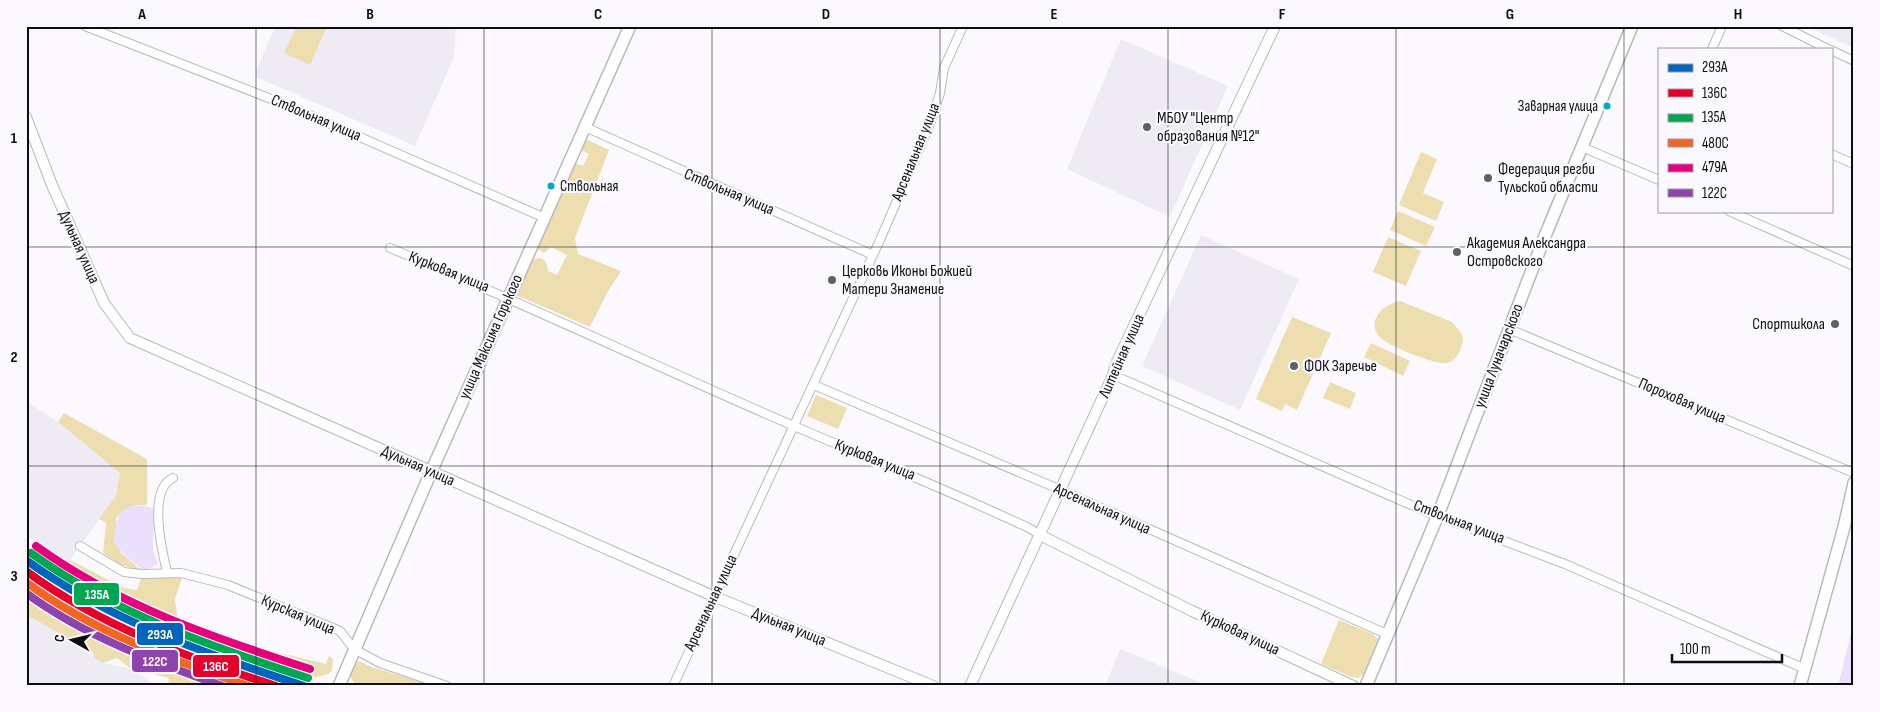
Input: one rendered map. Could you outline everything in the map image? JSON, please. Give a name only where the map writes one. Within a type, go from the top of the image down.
[{"type":"main road","name":"улица Максима Горького","points":[[339,686],[431,472],[630,26]]},
{"type":"main road","name":"улица Луначарского","points":[[1366,686],[1438,515],[1509,329],[1632,26]]},
{"type":"main road","points":[[1800,686],[1854,483]]},
{"type":"street","name":"Ствольная улица","points":[[85,26],[289,106],[545,218]]},
{"type":"street","name":"Арсенальная улица","points":[[674,686],[713,596],[814,386],[873,255],[930,124],[940,93],[944,68],[962,26]]},
{"type":"street","name":"Литейная улица","points":[[970,686],[1061,490],[1113,375],[1115,366],[1275,26]]},
{"type":"street","points":[[1712,48],[1722,26]]},
{"type":"street","points":[[1782,26],[1828,48]]},
{"type":"street","points":[[1832,50],[1854,61]]},
{"type":"street","name":"Дульная улица","points":[[26,117],[52,185],[104,303],[130,338],[713,596],[933,686]]},
{"type":"street","name":"Ствольная улица","points":[[585,128],[873,255]]},
{"type":"street","points":[[1582,147],[1658,180]]},
{"type":"street","points":[[1832,154],[1854,164]]},
{"type":"street","points":[[1731,212],[1854,266]]},
{"type":"street","name":"Курковая улица","points":[[390,248],[509,297],[795,426],[913,475],[1007,518],[1192,611],[1353,686]]},
{"type":"street","name":"Пороховая улица","points":[[1509,329],[1854,473]]},
{"type":"street","name":"Ствольная улица","points":[[1113,375],[1438,515],[1565,564],[1805,669]]},
{"type":"street","name":"Арсенальная улица","points":[[814,386],[1061,490],[1389,635]]},
{"type":"street","points":[[167,572],[158,535],[158,514],[166,483],[173,478]]},
{"type":"street","name":"Курская улица","points":[[80,546],[124,572],[142,574],[167,572],[206,578],[228,586],[340,632],[354,649],[380,663],[447,686]]},
{"type":"shaded area","points":[[275,26],[456,26],[454,57],[415,146],[254,76]]},
{"type":"shaded area","points":[[297,26],[327,26],[310,65],[284,53]]},
{"type":"shaded area","points":[[1806,26],[1854,26],[1854,48],[1819,32]]},
{"type":"shaded area","name":"МБОУ \"Центр образования №12\"","points":[[1121,39],[1228,86],[1170,217],[1067,169]]},
{"type":"shaded area","points":[[586,139],[609,150],[575,238],[578,254],[621,271],[607,293],[590,327],[516,295],[530,263],[534,259],[541,258],[546,262],[548,271],[557,275],[567,255],[551,247],[544,253],[535,248],[575,163],[583,166],[589,154],[581,150]]},
{"type":"shaded area","points":[[1421,152],[1437,159],[1423,193],[1444,202],[1436,221],[1399,205]]},
{"type":"shaded area","points":[[1398,211],[1435,227],[1426,246],[1390,230]]},
{"type":"shaded area","points":[[1201,235],[1299,279],[1240,410],[1142,366]]},
{"type":"shaded area","points":[[1388,237],[1421,251],[1406,286],[1373,272]]},
{"type":"shaded area","points":[[1400,301],[1452,322],[1462,334],[1463,341],[1460,351],[1454,360],[1448,363],[1435,362],[1404,351],[1382,339],[1377,333],[1375,321],[1387,306]]},
{"type":"shaded area","name":"ФОК Заречье","points":[[1292,317],[1331,333],[1297,410],[1285,404],[1282,411],[1256,399]]},
{"type":"shaded area","points":[[1371,343],[1410,361],[1403,376],[1364,357]]},
{"type":"shaded area","points":[[1330,382],[1356,393],[1350,409],[1323,398]]},
{"type":"shaded area","points":[[816,395],[847,408],[838,429],[807,416]]},
{"type":"shaded area","points":[[26,401],[58,422],[120,473],[116,496],[68,563],[26,536]]},
{"type":"shaded area","points":[[64,413],[147,459],[147,505],[134,506],[122,512],[116,519],[117,531],[115,536],[120,552],[142,571],[119,564],[103,553],[106,523],[99,519],[116,496],[120,473],[58,422]]},
{"type":"shaded area","points":[[142,505],[152,508],[154,513],[153,550],[158,564],[144,571],[125,556],[113,542],[118,516],[121,512]]},
{"type":"shaded area","points":[[45,548],[68,563],[70,560],[124,588],[137,590],[141,579],[182,578],[175,599],[178,623],[232,641],[326,664],[329,656],[333,659],[332,671],[310,677],[275,672],[231,659],[184,640],[136,618],[57,576],[35,561]]},
{"type":"shaded area","points":[[26,577],[87,612],[152,641],[185,654],[286,686],[168,686],[169,678],[130,668],[117,658],[103,663],[56,631],[26,615]]},
{"type":"shaded area","points":[[26,615],[56,631],[103,663],[131,669],[159,686],[26,686]]},
{"type":"shaded area","points":[[1339,620],[1373,634],[1378,639],[1378,645],[1363,675],[1358,678],[1351,677],[1321,664]]},
{"type":"shaded area","points":[[1854,620],[1854,686],[1838,686]]},
{"type":"shaded area","points":[[1120,649],[1173,671],[1210,686],[1105,686]]},
{"type":"shaded area","points":[[359,661],[371,667],[437,686],[356,686],[350,676],[353,667]]},
{"type":"transit line","name":"479А","points":[[36,546],[100,586],[134,603],[203,632],[310,669]]},
{"type":"transit line","name":"135А","points":[[31,553],[63,575],[130,611],[235,654],[308,678]]},
{"type":"transit line","name":"293А","points":[[26,560],[58,582],[91,601],[160,634],[304,686]]},
{"type":"transit line","name":"136С","points":[[26,571],[54,591],[146,639],[276,686]]},
{"type":"transit line","name":"480С","points":[[26,582],[77,615],[105,630],[161,655],[248,686]]},
{"type":"transit line","name":"122С","points":[[26,593],[72,622],[121,647],[222,686]]},
{"type":"place","name":"Заварная улица","points":[[1607,106]]},
{"type":"place","name":"МБОУ \"Центр образования №12\"","points":[[1147,127]]},
{"type":"place","name":"Федерация регби Тульской области","points":[[1488,178]]},
{"type":"place","name":"Ствольная","points":[[551,186]]},
{"type":"place","name":"Академия Александра Островского","points":[[1457,252]]},
{"type":"place","name":"Церковь Иконы Божией Матери Знамение","points":[[832,280]]},
{"type":"place","name":"Спортшкола","points":[[1835,324]]},
{"type":"place","name":"ФОК Заречье","points":[[1294,366]]}]
